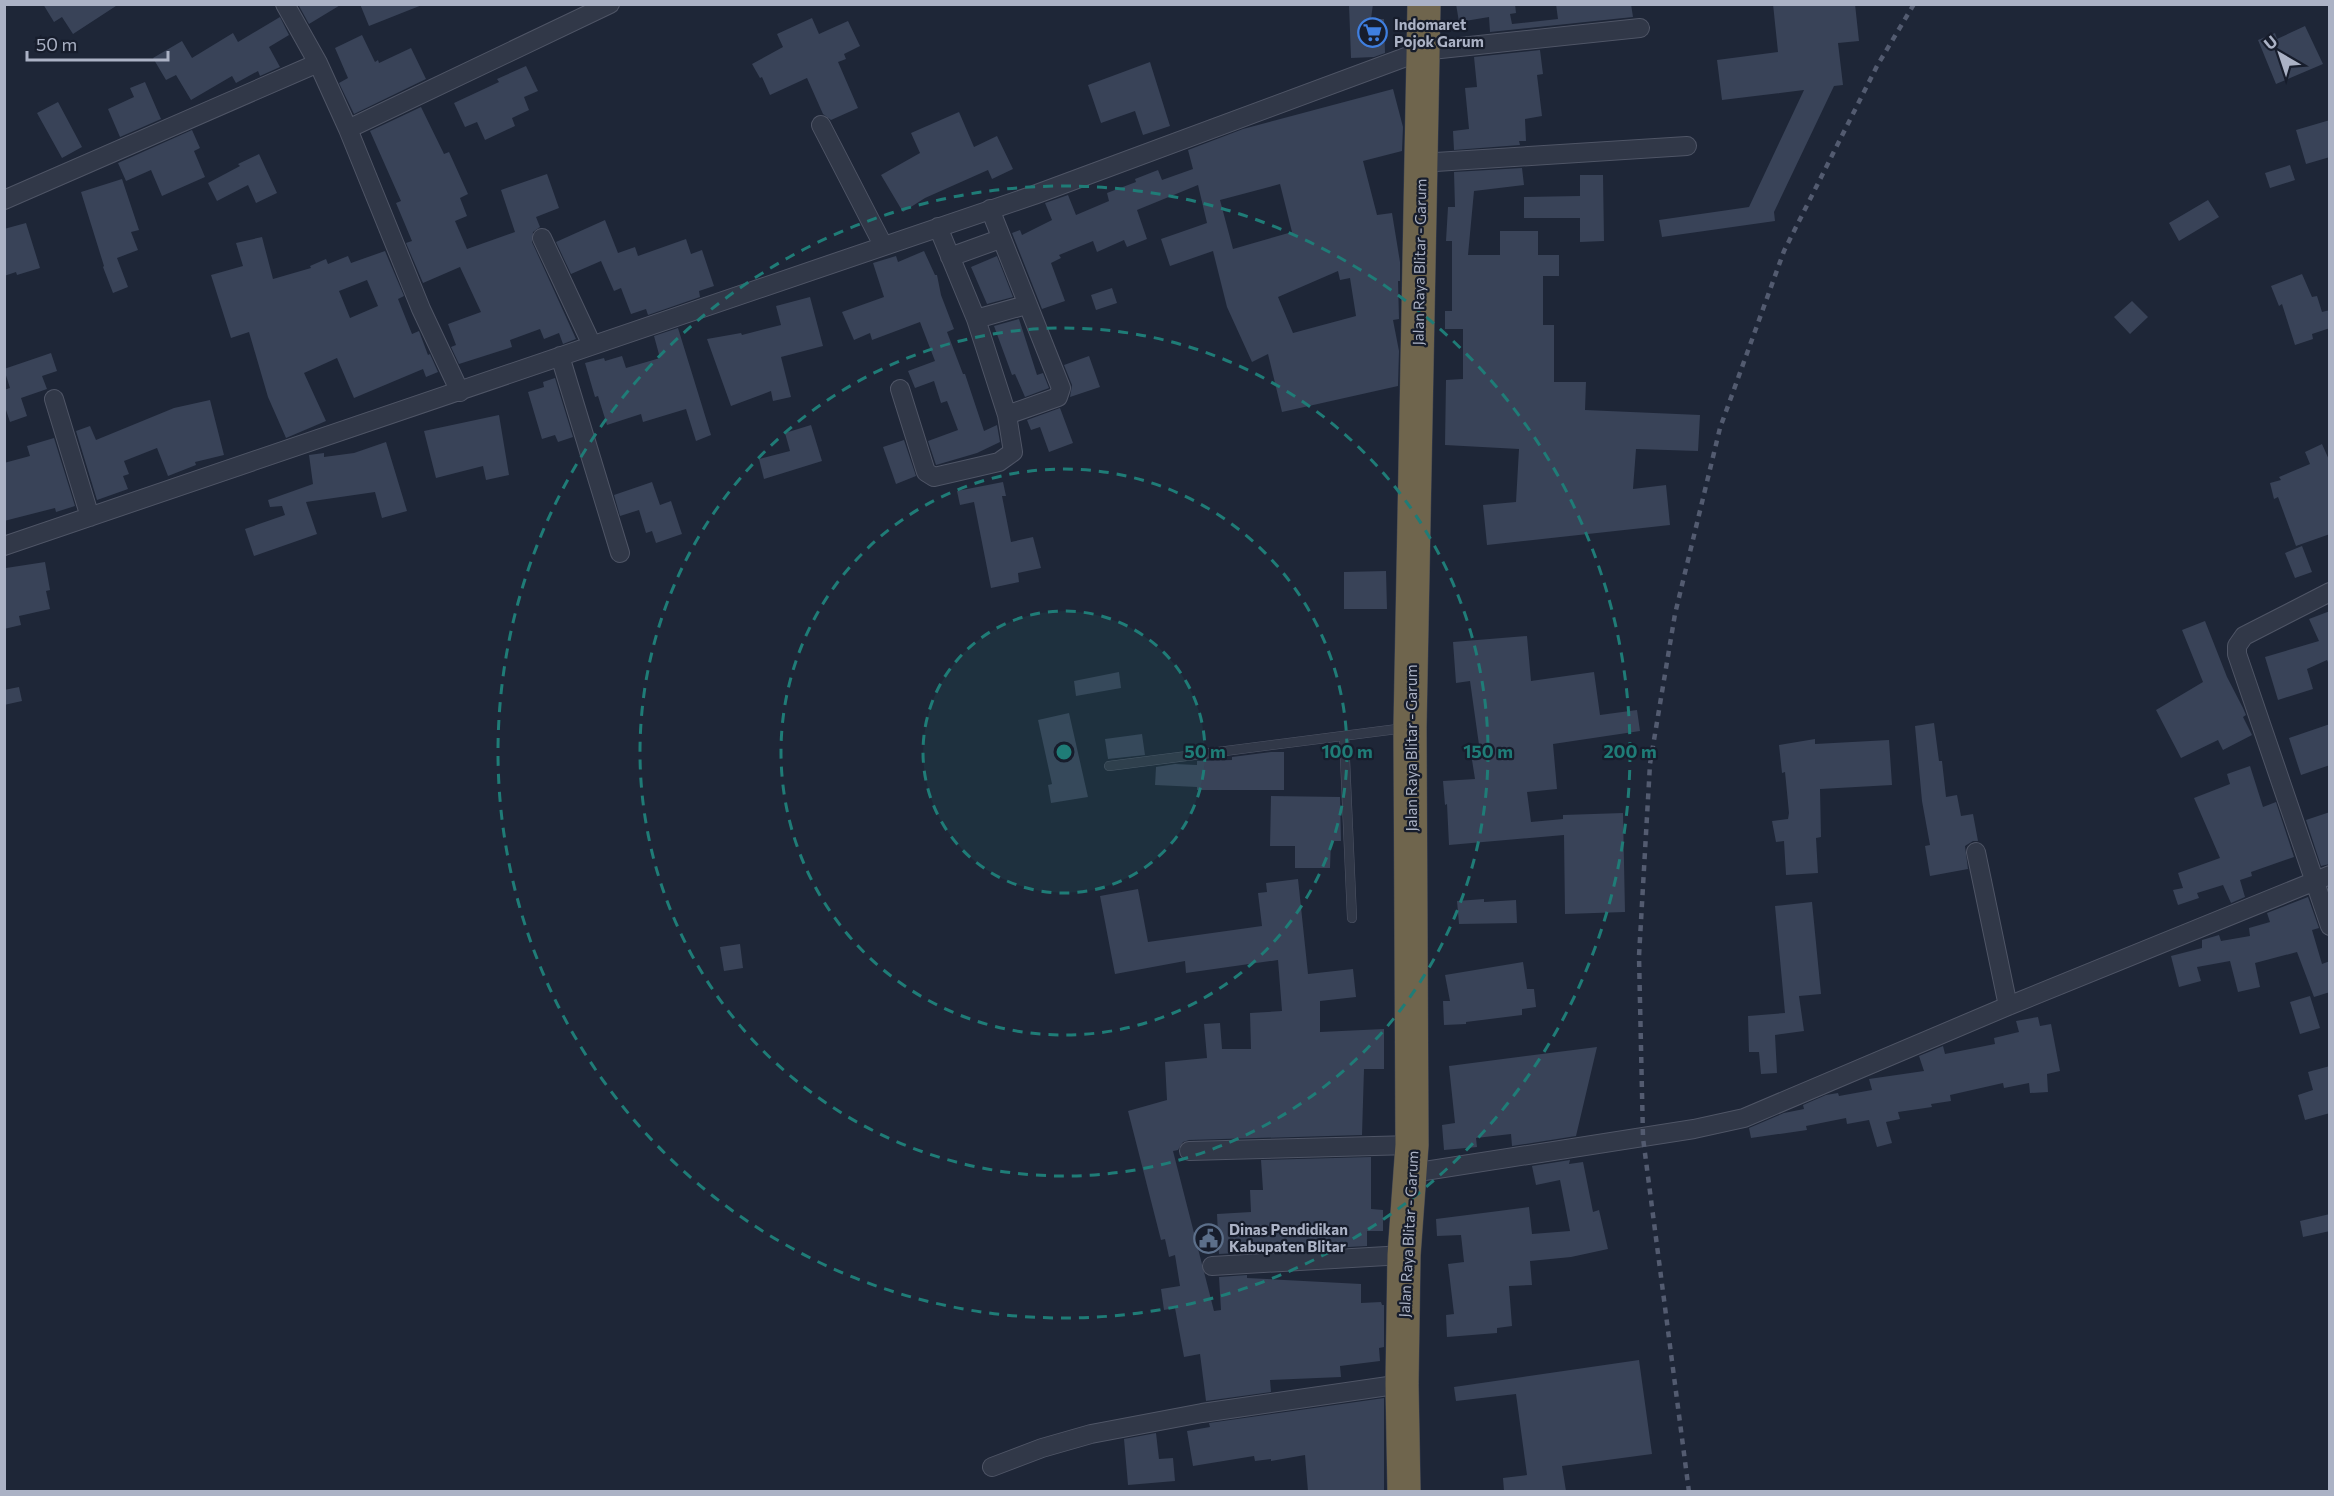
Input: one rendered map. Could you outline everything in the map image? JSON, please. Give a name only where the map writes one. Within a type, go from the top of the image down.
[{"type":"highway","name":"Jalan Raya Blitar - Garum","points":[[1404,1491],[1402,1384],[1404,1255],[1412,1159],[1410,727],[1424,4]]},
{"type":"street","points":[[285,4],[318,63],[348,129],[421,309],[460,392]]},
{"type":"street","points":[[348,129],[610,4]]},
{"type":"street","points":[[4,546],[1052,189],[1422,51],[1640,28]]},
{"type":"street","points":[[4,200],[318,63]]},
{"type":"street","points":[[821,125],[883,245]]},
{"type":"street","points":[[1420,163],[1688,146]]},
{"type":"street","points":[[990,209],[1026,305],[1061,385],[1058,396],[1006,415]]},
{"type":"street","points":[[900,388],[926,472],[934,477],[999,462],[1013,452],[1014,447],[1006,415],[976,319],[938,227]]},
{"type":"street","points":[[542,238],[592,345]]},
{"type":"street","points":[[950,257],[1000,239]]},
{"type":"street","points":[[976,319],[1026,305]]},
{"type":"street","points":[[560,356],[620,553]]},
{"type":"street","points":[[54,399],[90,517]]},
{"type":"street","points":[[2330,592],[2248,633],[2240,640],[2237,654],[2322,878],[2330,926]]},
{"type":"street","points":[[1976,852],[2008,1005]]},
{"type":"street","points":[[1189,1151],[1412,1159],[1694,1130],[1743,1118],[2008,1005],[2322,878]]},
{"type":"street","points":[[1212,1266],[1404,1255]]},
{"type":"street","points":[[992,1467],[1042,1448],[1091,1434],[1202,1413],[1402,1384]]},
{"type":"lane","points":[[1109,766],[1410,727]]},
{"type":"lane","points":[[1344,736],[1352,918]]},
{"type":"building","points":[[43,4],[119,4],[73,34],[62,17],[54,22]]},
{"type":"building","points":[[302,4],[342,4],[309,24],[299,6]]},
{"type":"building","points":[[360,4],[421,4],[422,5],[369,26]]},
{"type":"building","points":[[1349,4],[1373,4],[1371,19],[1384,19],[1385,53],[1374,57],[1351,58]]},
{"type":"building","points":[[1456,4],[1515,4],[1516,13],[1510,14],[1512,24],[1558,19],[1556,4],[1631,4],[1633,17],[1490,32],[1489,17],[1459,22]]},
{"type":"building","points":[[1773,4],[1855,4],[1859,41],[1838,43],[1843,85],[1834,86],[1774,212],[1775,221],[1662,237],[1659,220],[1749,207],[1804,90],[1722,100],[1717,60],[1778,52]]},
{"type":"building","points":[[280,17],[289,35],[269,47],[280,67],[260,76],[258,71],[236,83],[232,76],[191,100],[176,75],[166,80],[153,58],[182,41],[192,58],[233,33],[238,42]]},
{"type":"building","points":[[812,18],[819,34],[848,21],[860,46],[844,54],[846,59],[838,62],[858,108],[831,120],[823,114],[807,78],[770,95],[762,77],[760,78],[752,64],[783,47],[777,34]]},
{"type":"building","points":[[2305,26],[2323,64],[2276,84],[2258,40],[2275,33],[2277,39]]},
{"type":"building","points":[[362,35],[375,62],[378,60],[379,63],[411,48],[426,79],[354,114],[339,83],[348,78],[335,48]]},
{"type":"building","points":[[1540,50],[1543,74],[1537,75],[1542,116],[1525,119],[1526,141],[1519,141],[1520,145],[1454,150],[1453,131],[1469,129],[1465,88],[1477,87],[1474,57]]},
{"type":"building","points":[[1150,62],[1170,126],[1143,135],[1135,111],[1101,123],[1088,85]]},
{"type":"building","points":[[526,66],[538,91],[524,97],[529,110],[512,118],[515,126],[485,140],[477,122],[465,127],[454,103],[499,82],[497,79]]},
{"type":"building","points":[[145,82],[161,119],[120,137],[108,109],[134,97],[130,88]]},
{"type":"building","points":[[1393,89],[1403,127],[1402,151],[1363,161],[1377,215],[1392,213],[1400,262],[1399,319],[1393,320],[1399,351],[1398,386],[1282,412],[1268,354],[1252,362],[1227,307],[1213,251],[1170,266],[1161,239],[1207,223],[1198,185],[1137,210],[1147,239],[1127,247],[1124,240],[1097,252],[1093,241],[1059,255],[1061,258],[1051,263],[1065,301],[1042,309],[1012,233],[1020,230],[1022,235],[1052,220],[1045,203],[1068,195],[1076,215],[1109,201],[1107,193],[1136,182],[1135,179],[1158,170],[1162,180],[1193,169],[1188,150],[1243,129]],"holes":[[[1280,184],[1292,232],[1233,249],[1220,200]],[[1338,271],[1340,280],[1350,278],[1356,316],[1293,333],[1278,297]]]},
{"type":"building","points":[[58,102],[82,147],[62,158],[37,113]]},
{"type":"building","points":[[421,107],[444,154],[449,152],[468,194],[460,198],[467,216],[455,221],[467,249],[515,232],[501,190],[547,174],[559,208],[536,217],[540,227],[533,232],[532,242],[576,339],[563,344],[559,333],[544,339],[540,329],[510,340],[512,347],[459,364],[451,347],[456,345],[448,324],[481,312],[460,267],[423,283],[406,243],[412,241],[396,203],[401,201],[370,131]]},
{"type":"building","points":[[959,112],[974,147],[997,136],[1013,169],[992,179],[988,170],[925,198],[903,212],[881,175],[920,153],[911,133]]},
{"type":"building","points":[[2330,120],[2330,157],[2306,164],[2296,130]]},
{"type":"building","points":[[192,130],[200,148],[194,151],[205,177],[162,196],[151,170],[126,181],[118,163]]},
{"type":"building","points":[[259,154],[277,193],[256,203],[248,185],[217,201],[208,183]]},
{"type":"building","points":[[2290,165],[2295,180],[2270,188],[2265,173]]},
{"type":"building","points":[[1522,168],[1524,185],[1474,191],[1468,255],[1500,255],[1500,231],[1538,231],[1538,255],[1559,255],[1559,276],[1543,276],[1543,325],[1554,325],[1554,382],[1586,382],[1585,410],[1700,415],[1698,451],[1636,449],[1633,489],[1666,485],[1670,525],[1487,545],[1483,505],[1516,502],[1519,449],[1445,445],[1446,380],[1463,379],[1463,329],[1445,329],[1445,311],[1452,311],[1452,241],[1446,241],[1448,207],[1455,207],[1454,172]]},
{"type":"building","points":[[1580,175],[1603,175],[1604,241],[1580,242],[1580,218],[1524,218],[1524,197],[1580,196]]},
{"type":"building","points":[[122,179],[139,230],[131,232],[138,250],[117,258],[128,287],[113,293],[81,192]]},
{"type":"building","points":[[2208,200],[2219,217],[2179,241],[2169,223]]},
{"type":"building","points":[[605,220],[618,253],[635,247],[638,256],[686,239],[691,254],[702,250],[714,286],[699,291],[700,297],[648,315],[646,309],[631,314],[621,288],[614,291],[601,261],[571,274],[556,242]]},
{"type":"building","points":[[26,223],[40,268],[17,275],[16,272],[4,276],[4,229]]},
{"type":"building","points":[[262,237],[273,279],[311,268],[310,266],[326,259],[328,264],[348,256],[351,263],[385,251],[404,296],[398,299],[412,334],[419,331],[428,355],[430,354],[438,372],[426,377],[423,369],[354,398],[337,358],[304,373],[326,421],[286,438],[268,397],[249,332],[231,338],[211,275],[243,266],[236,243]],"holes":[[[367,280],[378,306],[350,318],[339,291]]]},
{"type":"building","points":[[924,251],[937,275],[941,295],[954,329],[947,332],[963,374],[965,374],[984,431],[997,425],[1000,442],[977,453],[936,465],[928,441],[958,430],[947,401],[941,403],[934,381],[915,388],[908,371],[935,361],[920,322],[872,340],[870,333],[854,340],[842,312],[884,297],[873,263],[896,256],[898,262]]},
{"type":"building","points":[[997,256],[1013,297],[987,304],[971,267]]},
{"type":"building","points":[[2302,274],[2312,297],[2317,296],[2322,312],[2330,310],[2330,328],[2312,334],[2313,339],[2295,345],[2282,304],[2279,306],[2271,286]]},
{"type":"building","points":[[1112,288],[1117,303],[1096,310],[1091,295]]},
{"type":"building","points":[[810,297],[823,346],[781,357],[791,397],[773,401],[771,391],[731,406],[707,339],[741,333],[742,335],[781,325],[776,306]]},
{"type":"building","points":[[2132,301],[2148,317],[2130,334],[2114,317]]},
{"type":"building","points":[[1019,319],[1037,375],[1043,373],[1049,388],[1025,397],[1015,374],[1012,375],[994,326]]},
{"type":"building","points":[[678,328],[711,435],[696,441],[686,409],[643,422],[641,414],[607,425],[598,396],[595,397],[585,363],[622,356],[626,368],[660,358],[654,336]]},
{"type":"building","points":[[51,353],[57,371],[42,376],[47,389],[21,398],[27,416],[10,422],[4,404],[4,390],[10,388],[4,369]]},
{"type":"building","points":[[1089,356],[1100,387],[1070,397],[1072,385],[1064,365]]},
{"type":"building","points":[[555,378],[573,437],[558,442],[555,435],[542,439],[528,392],[544,387],[543,382]]},
{"type":"building","points":[[210,400],[224,455],[195,462],[196,465],[168,476],[157,448],[124,461],[129,474],[123,476],[128,489],[97,500],[76,431],[90,426],[96,440],[174,408]]},
{"type":"building","points":[[1060,408],[1073,443],[1049,452],[1040,427],[1031,430],[1027,420]]},
{"type":"building","points":[[499,415],[509,475],[486,480],[483,466],[436,478],[424,431]]},
{"type":"building","points":[[811,425],[822,461],[764,479],[759,459],[790,451],[785,433]]},
{"type":"building","points":[[54,438],[75,506],[56,512],[55,508],[4,521],[4,463],[30,456],[27,446]]},
{"type":"building","points":[[904,440],[916,476],[896,484],[883,447]]},
{"type":"building","points":[[386,442],[407,511],[382,518],[375,492],[306,502],[317,534],[254,556],[245,529],[285,515],[282,506],[270,507],[268,500],[313,484],[309,455],[324,453],[324,457],[354,453]]},
{"type":"building","points":[[2322,444],[2330,462],[2330,534],[2296,546],[2278,497],[2274,499],[2270,483],[2281,480],[2279,477],[2310,464],[2305,452]]},
{"type":"building","points":[[652,482],[660,505],[671,501],[682,534],[656,543],[652,531],[646,533],[639,510],[620,516],[614,495]]},
{"type":"building","points":[[1003,482],[1006,496],[1002,496],[1011,542],[1033,537],[1041,568],[1018,573],[1019,582],[991,588],[974,502],[960,505],[957,491]]},
{"type":"building","points":[[2302,546],[2312,572],[2295,578],[2285,553]]},
{"type":"building","points":[[45,562],[50,590],[46,591],[50,609],[19,616],[21,625],[4,629],[6,568]]},
{"type":"building","points":[[1386,571],[1387,609],[1344,609],[1344,572]]},
{"type":"building","points":[[2330,611],[2330,666],[2327,660],[2307,669],[2313,689],[2278,700],[2265,657],[2319,641],[2309,619]]},
{"type":"building","points":[[2205,621],[2227,677],[2246,715],[2243,717],[2252,735],[2223,750],[2218,740],[2181,758],[2156,710],[2203,682],[2182,630]]},
{"type":"building","points":[[1527,636],[1531,681],[1594,672],[1600,715],[1637,710],[1640,731],[1553,744],[1557,789],[1527,792],[1531,822],[1563,819],[1563,815],[1623,813],[1625,912],[1565,914],[1564,835],[1449,845],[1447,804],[1445,805],[1443,781],[1475,779],[1472,760],[1481,759],[1470,681],[1456,683],[1453,642]]},
{"type":"building","points":[[1119,672],[1121,688],[1076,696],[1074,681]]},
{"type":"building","points":[[19,687],[22,701],[4,705],[4,690]]},
{"type":"building","points":[[1069,713],[1088,797],[1051,803],[1048,785],[1052,784],[1038,720]]},
{"type":"building","points":[[1934,723],[1939,761],[1942,761],[1946,797],[1957,795],[1961,816],[1973,814],[1978,841],[1965,846],[1968,869],[1930,876],[1925,846],[1930,845],[1922,801],[1915,726]]},
{"type":"building","points":[[2330,724],[2330,765],[2301,775],[2289,738]]},
{"type":"building","points":[[1142,734],[1145,755],[1108,759],[1105,739]]},
{"type":"building","points":[[1815,739],[1815,744],[1889,740],[1892,785],[1820,789],[1821,837],[1816,838],[1818,873],[1786,875],[1784,841],[1776,842],[1772,821],[1788,819],[1789,813],[1785,772],[1782,773],[1779,745]]},
{"type":"building","points":[[1284,752],[1284,790],[1197,790],[1197,787],[1155,785],[1156,767],[1175,764],[1197,765],[1197,761],[1232,760],[1232,757]]},
{"type":"building","points":[[2250,766],[2263,807],[2276,802],[2294,857],[2251,872],[2252,876],[2240,880],[2245,897],[2231,903],[2223,885],[2197,893],[2199,898],[2178,905],[2173,890],[2183,888],[2178,873],[2220,858],[2194,798],[2230,784],[2227,774]]},
{"type":"building","points":[[1271,796],[1340,797],[1341,841],[1331,841],[1330,868],[1295,868],[1295,846],[1270,846]]},
{"type":"building","points":[[2330,812],[2330,864],[2321,866],[2306,820]]},
{"type":"building","points":[[1298,879],[1308,974],[1353,969],[1356,997],[1320,1001],[1320,1032],[1384,1029],[1384,1069],[1364,1069],[1362,1135],[1189,1140],[1183,1142],[1178,1150],[1173,1151],[1214,1311],[1221,1310],[1219,1277],[1247,1275],[1247,1278],[1361,1284],[1361,1303],[1381,1302],[1384,1305],[1384,1347],[1379,1348],[1380,1361],[1340,1366],[1341,1377],[1270,1380],[1271,1392],[1206,1401],[1200,1354],[1184,1357],[1175,1308],[1164,1310],[1161,1289],[1180,1286],[1175,1255],[1169,1257],[1165,1239],[1161,1240],[1128,1111],[1167,1100],[1165,1062],[1207,1058],[1204,1024],[1220,1023],[1222,1049],[1251,1049],[1250,1013],[1282,1011],[1278,960],[1186,973],[1185,961],[1115,974],[1100,896],[1138,889],[1148,942],[1262,926],[1258,893],[1267,892],[1266,883]]},
{"type":"building","points":[[2308,897],[2319,928],[2312,930],[2322,964],[2330,961],[2330,992],[2314,997],[2297,952],[2255,963],[2260,987],[2238,992],[2230,961],[2197,967],[2201,981],[2179,987],[2171,956],[2202,948],[2202,940],[2219,935],[2221,941],[2250,936],[2249,928],[2270,922],[2267,913]]},
{"type":"building","points":[[1484,899],[1484,902],[1516,900],[1517,923],[1459,924],[1457,901]]},
{"type":"building","points":[[1812,902],[1821,994],[1799,996],[1804,1031],[1775,1035],[1777,1073],[1761,1074],[1759,1052],[1749,1052],[1748,1016],[1785,1013],[1775,906]]},
{"type":"building","points":[[740,944],[743,968],[724,971],[720,947]]},
{"type":"building","points":[[1523,962],[1527,989],[1534,989],[1536,1007],[1522,1009],[1522,1015],[1466,1022],[1466,1024],[1444,1025],[1443,1001],[1450,1001],[1445,975]]},
{"type":"building","points":[[2310,996],[2320,1028],[2300,1034],[2290,1002]]},
{"type":"building","points":[[2038,1017],[2040,1026],[2051,1024],[2060,1071],[2047,1074],[2048,1092],[2030,1093],[2029,1083],[2004,1088],[2003,1083],[1950,1095],[1951,1101],[1931,1104],[1932,1107],[1898,1112],[1900,1119],[1886,1122],[1892,1143],[1877,1147],[1869,1120],[1847,1124],[1846,1118],[1806,1126],[1807,1130],[1751,1138],[1749,1128],[1784,1113],[1804,1109],[1803,1105],[1826,1095],[1838,1093],[1839,1096],[1872,1090],[1869,1079],[1924,1071],[1919,1056],[1943,1046],[1945,1054],[1995,1044],[1994,1038],[2019,1032],[2016,1021]]},
{"type":"building","points":[[1597,1047],[1576,1136],[1512,1146],[1511,1134],[1476,1138],[1477,1147],[1444,1150],[1442,1125],[1455,1123],[1449,1066]]},
{"type":"building","points":[[2330,1066],[2330,1113],[2305,1120],[2298,1095],[2313,1090],[2308,1072]]},
{"type":"building","points":[[1371,1157],[1371,1209],[1383,1210],[1383,1231],[1367,1231],[1367,1246],[1219,1254],[1217,1214],[1251,1212],[1250,1190],[1263,1190],[1261,1160]]},
{"type":"building","points":[[1570,1160],[1569,1164],[1583,1162],[1593,1212],[1599,1210],[1608,1249],[1571,1257],[1530,1261],[1532,1285],[1509,1286],[1512,1326],[1497,1328],[1497,1333],[1447,1337],[1446,1315],[1454,1314],[1448,1264],[1464,1262],[1461,1235],[1437,1236],[1436,1219],[1529,1207],[1532,1234],[1570,1231],[1560,1180],[1536,1185],[1532,1166]]},
{"type":"building","points":[[2330,1214],[2330,1231],[2303,1237],[2300,1221]]},
{"type":"building","points":[[1639,1360],[1652,1454],[1562,1466],[1566,1491],[1504,1491],[1503,1478],[1527,1475],[1516,1394],[1456,1401],[1454,1387]]},
{"type":"building","points":[[1384,1398],[1384,1491],[1308,1491],[1305,1455],[1271,1461],[1271,1459],[1255,1461],[1254,1456],[1193,1466],[1187,1431],[1210,1427],[1209,1423]]},
{"type":"building","points":[[1156,1433],[1159,1459],[1173,1458],[1175,1481],[1128,1485],[1124,1439]]},
{"type":"railway","points":[[1689,1492],[1643,1138],[1639,956],[1650,764],[1675,614],[1720,428],[1784,251],[1877,66],[1914,4]]},
{"type":"place","name":"Indomaret Pojok Garum","points":[[1373,33]]},
{"type":"place","name":"Dinas Pendidikan Kabupaten Blitar","points":[[1208,1238]]}]
